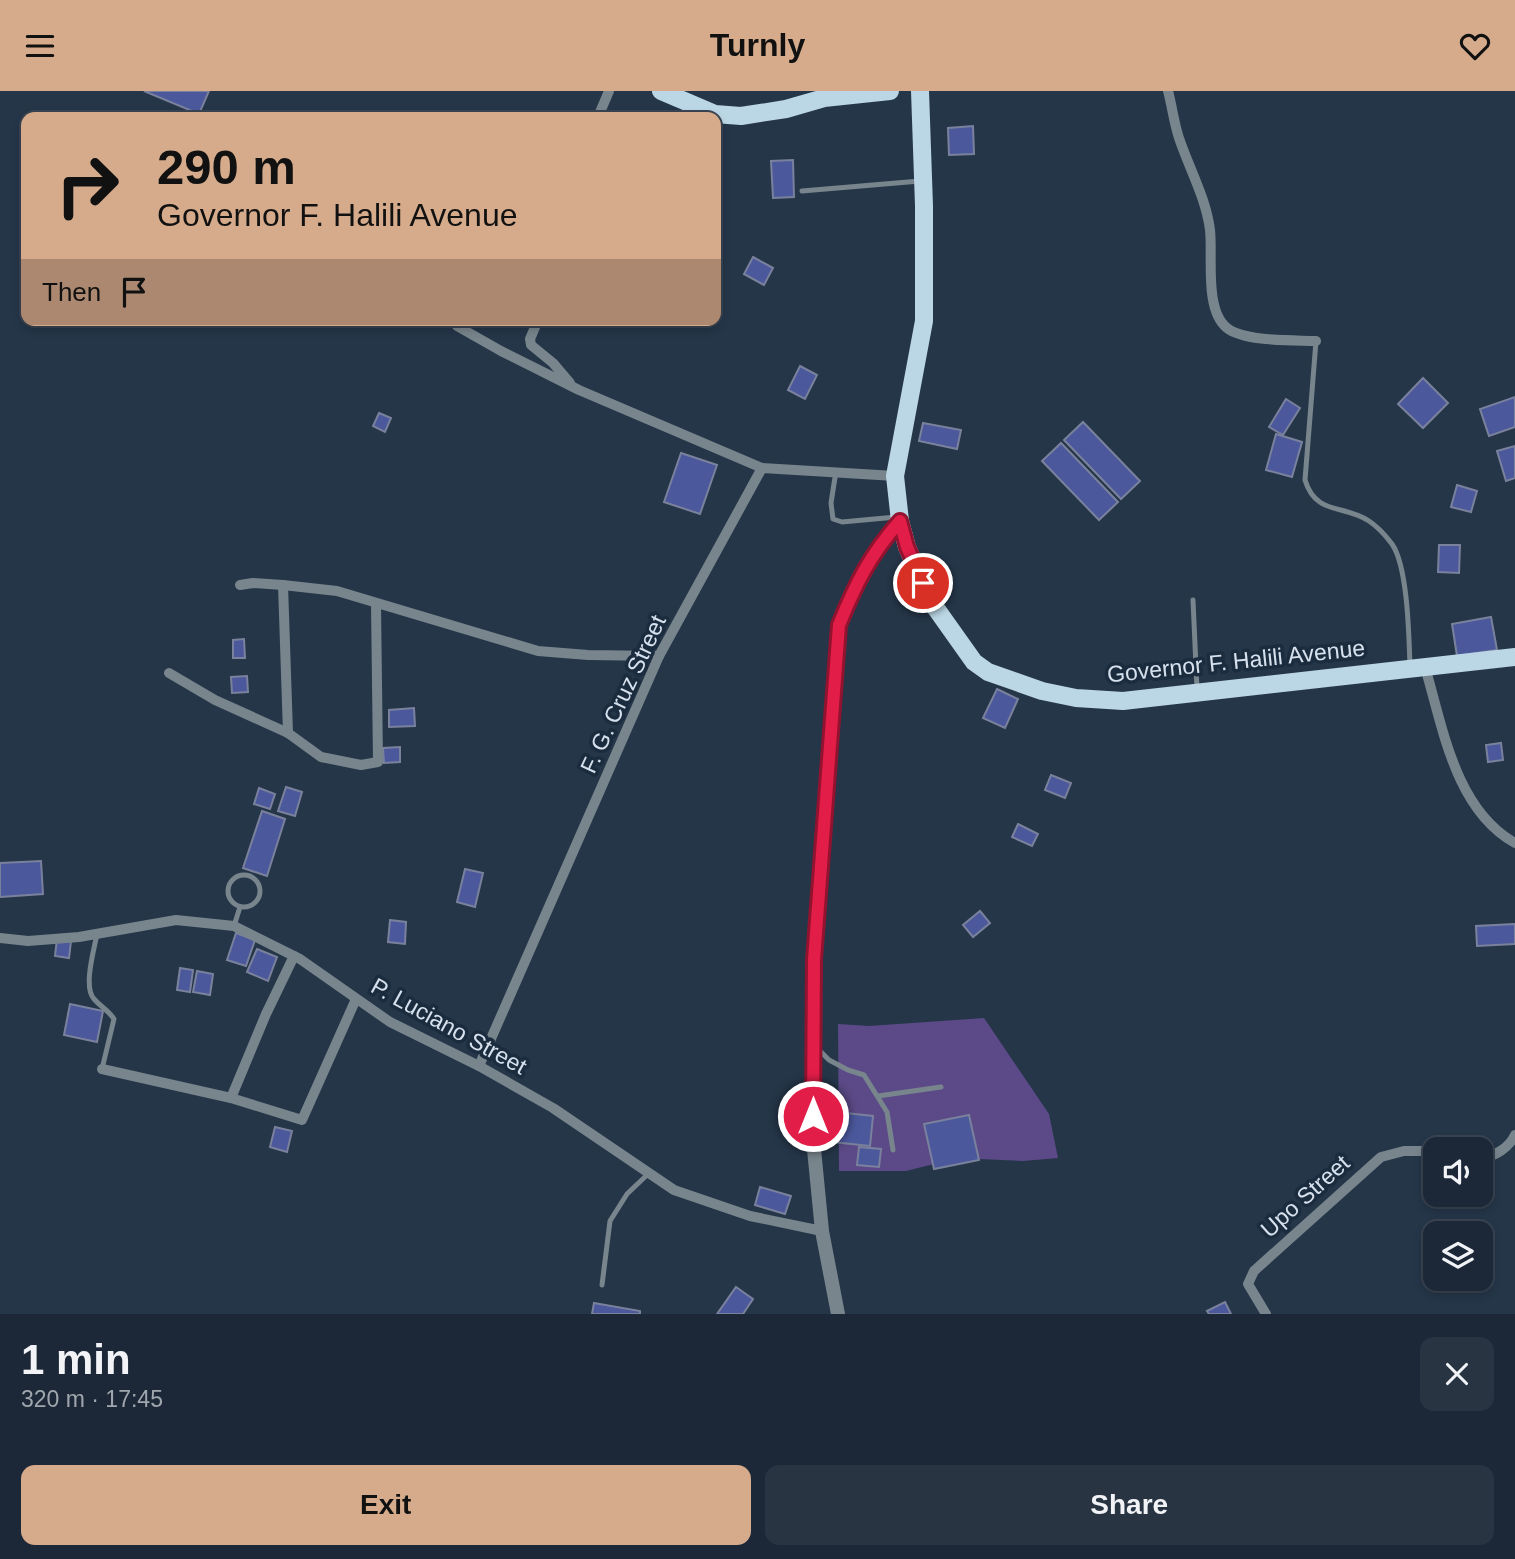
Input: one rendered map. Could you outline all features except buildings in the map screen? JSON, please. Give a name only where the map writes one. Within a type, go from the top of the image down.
[{"type":"main road","points":[[661,91],[710,112]]},
{"type":"main road","points":[[721,114],[741,116],[786,109],[824,98],[890,91]]},
{"type":"main road","name":"Governor F. Halili Avenue","points":[[920,91],[924,321],[895,476],[900,519],[907,547],[930,600],[974,662],[988,672],[1042,691],[1076,698],[1123,701],[1515,657]]},
{"type":"street","points":[[600,112],[609,91]]},
{"type":"street","points":[[1168,91],[1178,136],[1196,181],[1210,229],[1210,263],[1216,312],[1226,327],[1241,334],[1316,341]]},
{"type":"street","points":[[457,326],[501,351],[572,385],[762,468],[895,476]]},
{"type":"street","points":[[535,326],[530,339],[531,345],[553,363],[572,385]]},
{"type":"street","name":"F. G. Cruz Street","points":[[479,1066],[659,656],[762,468]]},
{"type":"street","points":[[838,1314],[822,1231],[813,1139],[813,1045],[814,960],[839,625],[855,583],[900,519]]},
{"type":"street","points":[[240,586],[253,583],[337,591],[376,605],[538,651],[659,656]]},
{"type":"street","points":[[283,585],[288,733]]},
{"type":"street","points":[[169,673],[215,699],[288,733],[321,757],[361,765],[378,762],[376,605]]},
{"type":"street","points":[[1418,667],[1471,801],[1499,834],[1515,843]]},
{"type":"street","name":"P. Luciano Street","points":[[0,938],[28,941],[97,934],[176,920],[234,926],[294,956],[390,1022],[479,1066],[554,1108],[674,1190],[737,1212],[822,1231]]},
{"type":"street","points":[[231,1098],[260,1027],[294,956]]},
{"type":"street","points":[[102,1069],[231,1098],[302,1120],[356,999]]},
{"type":"street","points":[[1493,1155],[1512,1141],[1515,1135]]},
{"type":"street","name":"Upo Street","points":[[1266,1314],[1248,1284],[1254,1271],[1381,1157],[1404,1151],[1423,1151]]},
{"type":"lane","points":[[802,191],[923,181]]},
{"type":"lane","points":[[1316,341],[1305,480],[1309,494],[1324,506],[1368,520],[1394,546],[1418,667]]},
{"type":"lane","points":[[836,471],[831,503],[833,519],[842,522],[900,519]]},
{"type":"lane","points":[[1194,600],[1197,693]]},
{"type":"lane","points":[[242,874],[253,876],[260,886],[259,897],[251,906],[240,907],[230,901],[227,890],[231,879],[242,874]]},
{"type":"lane","points":[[234,926],[240,907]]},
{"type":"lane","points":[[97,934],[88,989],[114,1019],[102,1069]]},
{"type":"lane","points":[[813,1045],[829,1060],[864,1075],[887,1112],[893,1150]]},
{"type":"lane","points":[[877,1095],[941,1087]]},
{"type":"lane","points":[[602,1285],[610,1221],[627,1194],[648,1174]]},
{"type":"shaded area","points":[[984,1018],[1049,1114],[1058,1158],[1023,1161],[958,1158],[906,1171],[839,1171],[838,1024],[869,1026]]},
{"type":"route","points":[[813,1116],[814,960],[839,625],[855,583],[882,541],[900,521],[907,547],[923,583]]}]
